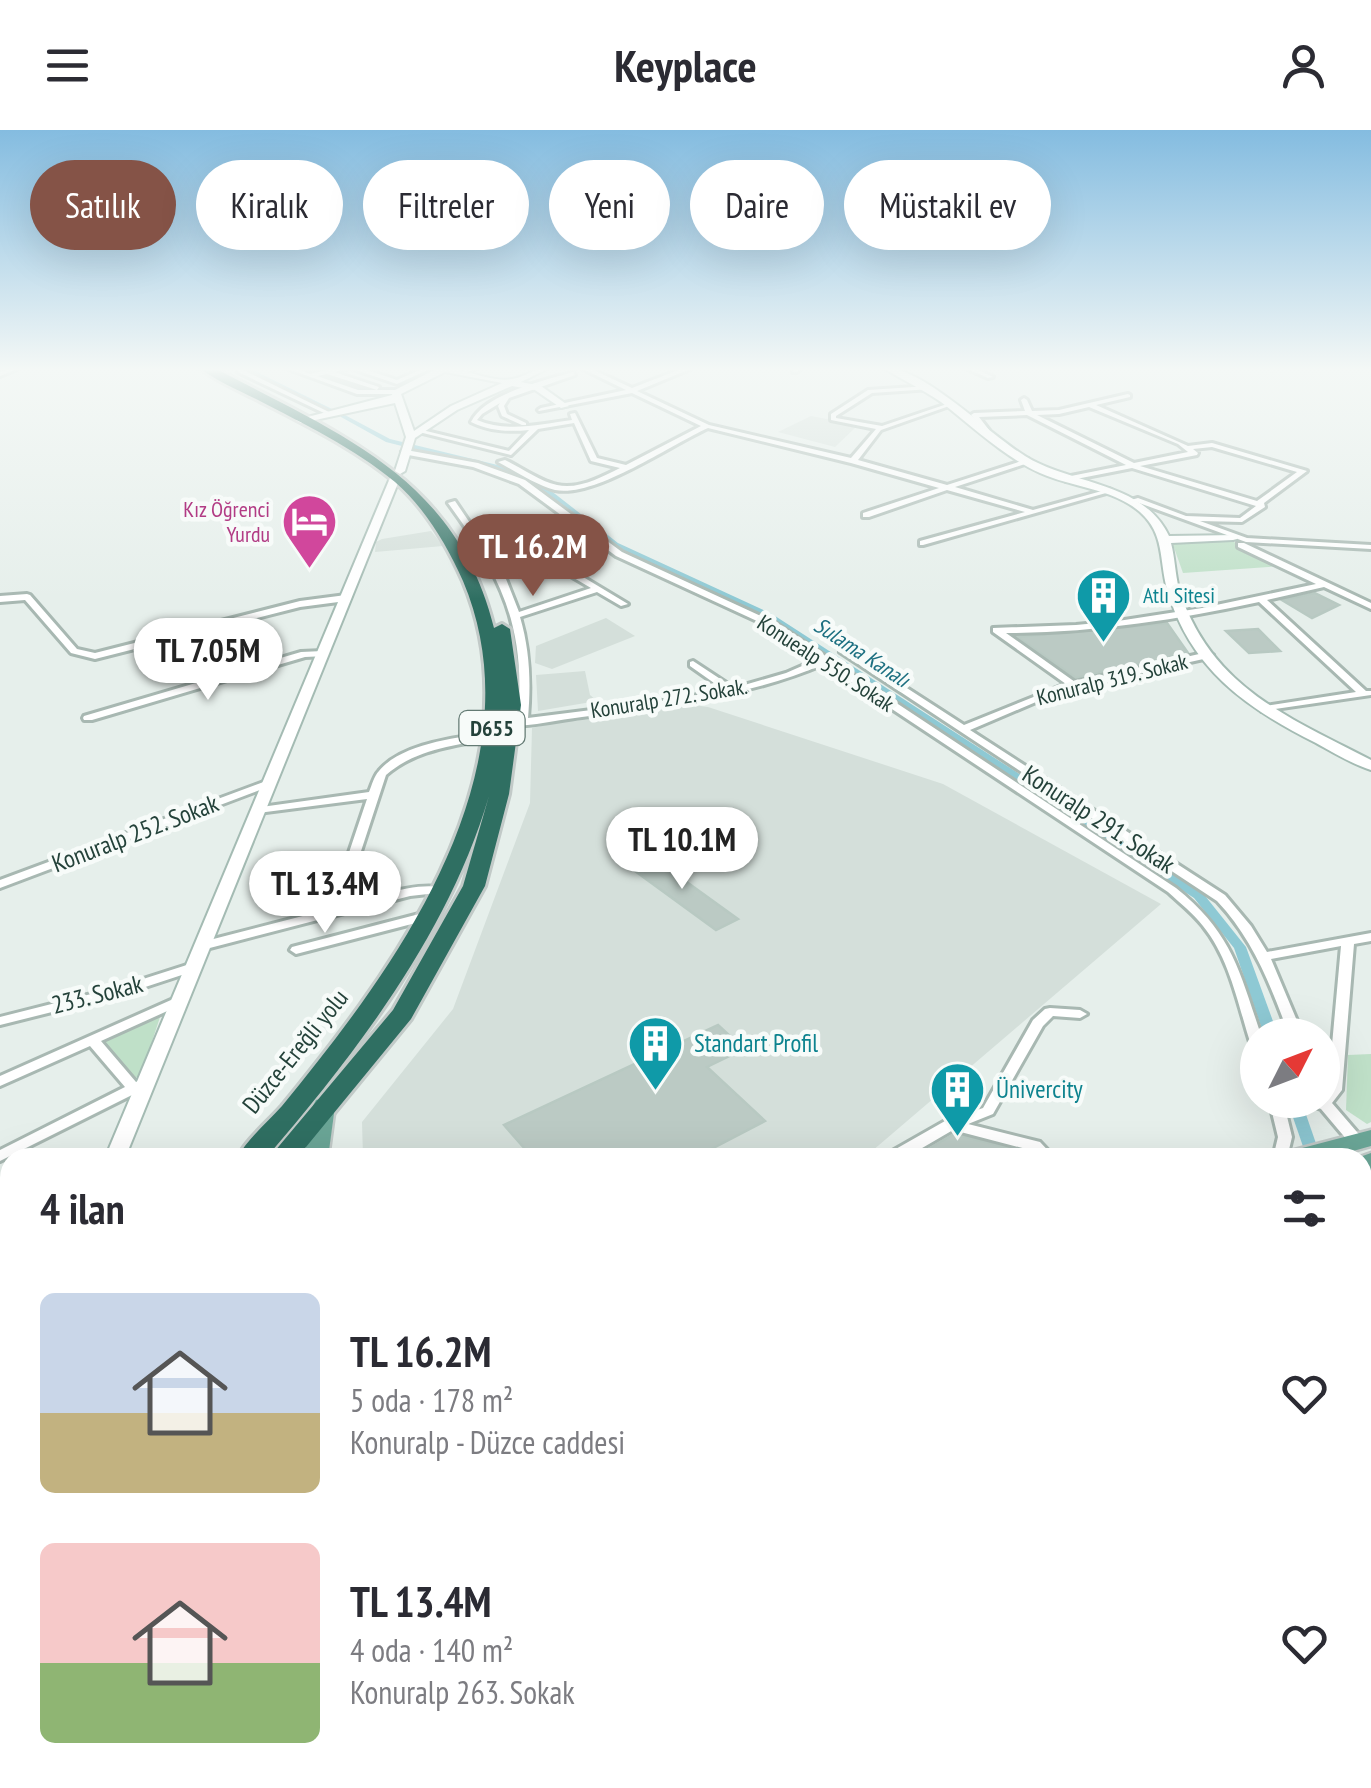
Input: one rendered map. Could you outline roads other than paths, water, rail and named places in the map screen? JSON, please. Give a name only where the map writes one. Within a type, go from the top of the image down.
[{"type":"highway","name":"Düzce-Ereğli yolu","points":[[290,1148],[403,1014],[474,886],[516,723],[500,612],[473,554],[428,493],[407,452],[387,444]]},
{"type":"highway","name":"Düzce-Ereğli yolu","points":[[258,1148],[367,1018],[442,890],[481,794],[496,706],[485,613],[459,556],[416,495],[407,452]]},
{"type":"main road","points":[[318,1148],[324,1106]]},
{"type":"street","points":[[405,444],[407,452]]},
{"type":"street","points":[[118,1148],[140,1086],[180,1000],[413,444]]},
{"type":"street","points":[[502,462],[519,444]]},
{"type":"street","points":[[588,444],[594,459],[626,467]]},
{"type":"street","points":[[407,452],[502,462],[565,489],[626,467],[671,444]]},
{"type":"street","points":[[784,444],[952,486],[1033,512]]},
{"type":"street","points":[[854,461],[868,444]]},
{"type":"street","points":[[1000,444],[1025,461],[1069,479],[1232,537],[1321,585],[1371,606]]},
{"type":"street","points":[[1091,444],[1138,468],[1262,505],[1242,520],[1187,518]]},
{"type":"street","points":[[1069,479],[1194,454],[1179,444]]},
{"type":"street","points":[[1187,448],[1212,445],[1303,471],[1258,503]]},
{"type":"street","points":[[407,452],[512,452]]},
{"type":"street","name":"Konuealp 550. Sokak","points":[[407,452],[504,473],[522,482],[619,554],[771,624],[1197,908],[1230,956],[1250,1018]]},
{"type":"street","points":[[866,516],[1025,461]]},
{"type":"street","points":[[923,543],[1108,491]]},
{"type":"street","points":[[1135,500],[1163,532],[1173,594],[1218,673],[1265,709],[1371,766]]},
{"type":"street","points":[[452,503],[492,560],[518,614],[528,685],[516,723]]},
{"type":"street","points":[[492,560],[586,529]]},
{"type":"street","points":[[1165,540],[1232,537],[1265,544],[1370,547]]},
{"type":"street","points":[[529,548],[624,604]]},
{"type":"street","points":[[1073,685],[996,630],[1046,631],[1184,612],[1261,600],[1321,585]]},
{"type":"street","points":[[518,614],[596,589]]},
{"type":"street","points":[[0,599],[27,597],[74,652],[95,656],[300,604],[346,598]]},
{"type":"street","points":[[1261,600],[1368,693]]},
{"type":"street","name":"Konuralp 291. Sokak","points":[[845,652],[1221,898],[1240,916],[1266,956],[1290,1018]]},
{"type":"street","points":[[88,718],[304,654],[323,654]]},
{"type":"street","name":"Konuralp 319. Sokak","points":[[962,729],[989,715],[1073,685],[1208,654]]},
{"type":"street","name":"Konuralp 272. Sokak.","points":[[516,723],[731,690],[790,677],[825,660]]},
{"type":"street","points":[[693,664],[731,690]]},
{"type":"street","points":[[1265,709],[1368,693]]},
{"type":"street","points":[[335,912],[381,774],[394,760],[419,750],[491,735]]},
{"type":"street","name":"Konuralp 252. Sokak","points":[[0,884],[269,783]]},
{"type":"street","points":[[258,810],[375,795]]},
{"type":"street","points":[[202,946],[410,892],[442,890]]},
{"type":"street","points":[[296,950],[427,916]]},
{"type":"street","points":[[1266,956],[1371,938]]},
{"type":"street","points":[[1340,1033],[1348,942]]},
{"type":"street","name":"233. Sokak","points":[[0,1021],[194,967]]},
{"type":"street","points":[[0,1081],[180,1000]]},
{"type":"street","points":[[909,1148],[950,1124],[988,1111],[1038,1022],[1050,1012],[1080,1014]]},
{"type":"street","points":[[92,1039],[140,1086]]},
{"type":"street","points":[[16,1148],[140,1086]]},
{"type":"street","points":[[1280,1118],[1285,1137],[1282,1148]]},
{"type":"street","points":[[1336,1118],[1361,1148]]},
{"type":"street","points":[[950,1124],[1037,1148]]},
{"type":"waterway","name":"Sulama Kanalı","points":[[402,444],[524,474],[615,545],[769,616],[1198,895],[1240,947],[1265,1018]]},
{"type":"waterway","name":"Sulama Kanalı","points":[[1300,1118],[1311,1148]]},
{"type":"place","name":"Kız Öğrenci Yurdu","points":[[309,571]]},
{"type":"place","name":"Atlı Sitesi","points":[[1104,644]]},
{"type":"place","name":"Standart Profil","points":[[655,1092]]},
{"type":"place","name":"Ünivercity","points":[[957,1138]]}]
